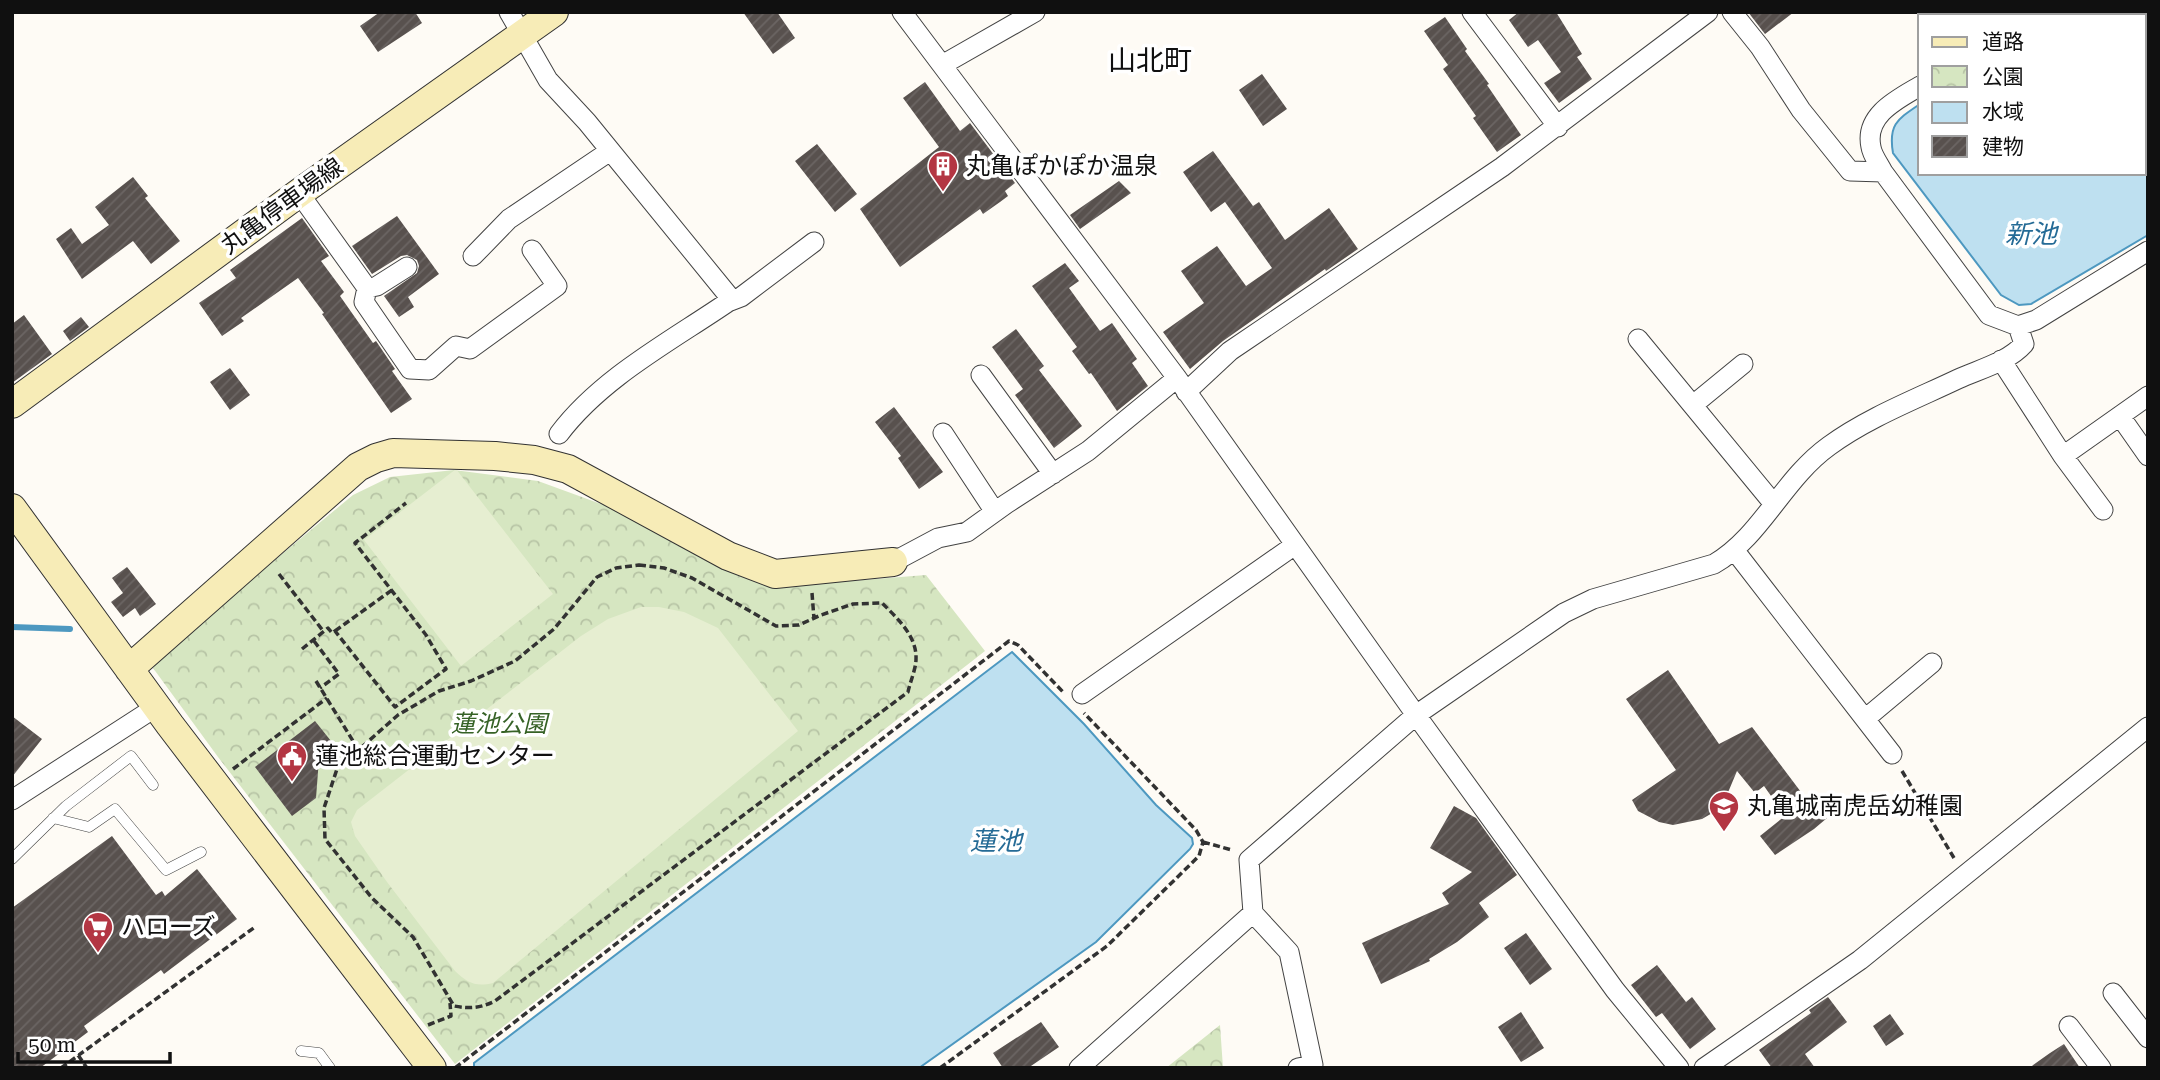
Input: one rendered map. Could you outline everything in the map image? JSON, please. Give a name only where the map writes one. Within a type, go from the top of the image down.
[{"type":"street","name":"丸亀停車場線","points":[[12,404],[299,193],[516,24],[554,12]]},
{"type":"street","points":[[902,12],[1182,385],[1615,990],[1679,1068]]},
{"type":"street","points":[[942,65],[1035,12]]},
{"type":"street","points":[[1472,12],[1558,127]]},
{"type":"street","points":[[129,669],[358,467],[393,453],[495,456],[534,460],[568,469],[728,556],[775,575],[893,562],[938,538],[967,532],[1558,127],[1708,12]]},
{"type":"street","points":[[1732,12],[1760,47],[1801,110],[1850,171],[1882,172]]},
{"type":"street","points":[[516,24],[548,80],[587,122],[732,300]]},
{"type":"street","points":[[1918,87],[1887,107],[1872,123],[1870,146],[1882,172],[1989,315],[2018,326],[2036,320],[2148,251]]},
{"type":"street","points":[[473,256],[509,219],[610,151]]},
{"type":"street","points":[[299,193],[367,288],[364,302],[410,369],[429,370],[456,346],[470,349],[557,286],[531,250]]},
{"type":"street","points":[[559,434],[575,412],[606,387],[732,300],[741,297],[814,242]]},
{"type":"street","points":[[367,288],[377,286],[407,267]]},
{"type":"street","points":[[1309,1067],[1290,952],[1253,913],[1250,860],[1416,715],[1564,613],[1593,599],[1714,564],[1735,551],[1791,480],[1829,446],[1868,423],[2014,356],[2024,344],[2018,326]]},
{"type":"street","points":[[1638,339],[1773,503]]},
{"type":"street","points":[[2001,360],[2063,456],[2103,510]]},
{"type":"street","points":[[1693,405],[1743,364]]},
{"type":"street","points":[[981,375],[1053,474]]},
{"type":"street","points":[[2063,456],[2148,396]]},
{"type":"street","points":[[984,412],[1000,401]]},
{"type":"street","points":[[2120,416],[2148,456]]},
{"type":"street","points":[[943,433],[995,512]]},
{"type":"street","points":[[12,508],[156,707],[432,1068]]},
{"type":"street","points":[[1077,700],[1295,545]]},
{"type":"street","points":[[1735,551],[1892,754]]},
{"type":"street","points":[[1865,719],[1932,663]]},
{"type":"street","points":[[12,800],[156,707]]},
{"type":"street","points":[[1704,1068],[1860,960],[2148,727]]},
{"type":"street","points":[[1083,1067],[1253,913]]},
{"type":"street","points":[[2113,993],[2148,1038]]},
{"type":"street","points":[[2069,1026],[2101,1068]]},
{"type":"lane","points":[[12,859],[53,818],[131,756],[153,785]]},
{"type":"lane","points":[[53,818],[89,827],[115,809],[166,870],[201,852]]},
{"type":"lane","points":[[301,1051],[319,1053],[330,1068]]},
{"type":"path","points":[[335,631],[395,707],[446,669],[426,635],[355,543],[406,503]]},
{"type":"path","points":[[639,565],[664,568],[692,578],[776,626],[799,625],[853,604],[882,603],[904,624],[916,659],[908,692],[495,1002],[483,1007],[454,1006],[413,937],[372,898],[325,839],[324,808],[337,769],[358,749],[398,715],[439,691],[471,681],[515,661],[554,629],[597,577],[616,568],[639,565]]},
{"type":"path","points":[[279,574],[324,632]]},
{"type":"path","points":[[302,649],[328,628],[332,633],[392,590]]},
{"type":"path","points":[[313,641],[339,674],[320,688]]},
{"type":"path","points":[[456,1068],[1009,641],[1018,645],[1077,700],[1196,830],[1203,842],[1239,852],[1250,860]]},
{"type":"path","points":[[316,681],[358,749]]},
{"type":"path","points":[[226,774],[327,698]]},
{"type":"path","points":[[1892,754],[1965,875]]},
{"type":"path","points":[[940,1068],[1107,946],[1199,856],[1203,842]]},
{"type":"path","points":[[61,1068],[255,927]]},
{"type":"path","points":[[423,1028],[451,1016],[450,1001]]},
{"type":"path","points":[[78,1055],[87,1068]]},
{"type":"green space","points":[[456,469],[553,594],[461,666],[364,540]]},
{"type":"green space","name":"蓮池公園","points":[[454,470],[538,481],[612,508],[787,586],[926,575],[985,651],[455,1064],[218,757],[153,668],[171,646],[353,495],[390,477]]},
{"type":"green space","points":[[641,607],[684,612],[718,628],[798,731],[493,983],[476,984],[468,981],[455,971],[387,882],[355,836],[351,822],[357,810],[581,636],[608,619]]},
{"type":"green space","points":[[1220,1025],[1223,1068],[1166,1068]]},
{"type":"water","name":"新池","points":[[2148,12],[2148,235],[2031,304],[2019,305],[2001,295],[1893,153],[1892,135],[1900,118],[1918,105],[1918,175],[2146,175],[2146,14],[2060,14]]},
{"type":"water","name":"蓮池","points":[[1012,652],[1084,724],[1156,805],[1192,838],[1190,849],[1096,942],[919,1068],[474,1068],[474,1063]]},
{"type":"building","points":[[380,12],[415,12],[422,23],[378,52],[360,26]]},
{"type":"building","points":[[743,12],[777,12],[795,38],[773,54]]},
{"type":"building","points":[[1519,12],[1556,12],[1582,54],[1577,57],[1592,79],[1559,103],[1544,83],[1561,72],[1538,40],[1528,47],[1509,20]]},
{"type":"building","points":[[1748,12],[1794,12],[1765,34]]},
{"type":"building","points":[[1445,17],[1521,135],[1497,152],[1443,69],[1448,65],[1424,31]]},
{"type":"building","points":[[1262,74],[1287,109],[1263,126],[1239,90]]},
{"type":"building","name":"丸亀ぽかぽか温泉","points":[[925,82],[960,131],[970,123],[1015,183],[1005,191],[1008,196],[1000,202],[983,214],[980,209],[900,267],[860,209],[939,147],[903,98]]},
{"type":"building","points":[[817,144],[857,194],[835,212],[795,161]]},
{"type":"building","points":[[1213,151],[1253,206],[1259,202],[1285,240],[1329,208],[1358,249],[1223,341],[1190,369],[1163,332],[1204,303],[1181,271],[1217,246],[1246,286],[1272,268],[1225,202],[1211,212],[1183,172]]},
{"type":"building","points":[[133,177],[148,196],[145,198],[180,241],[151,264],[133,241],[82,279],[56,239],[71,228],[82,244],[109,225],[95,207]]},
{"type":"building","points":[[1119,181],[1131,193],[1080,229],[1070,215]]},
{"type":"building","points":[[397,216],[439,274],[408,297],[414,307],[399,317],[384,296],[417,273],[417,260],[407,255],[401,256],[372,274],[352,246]]},
{"type":"building","points":[[302,218],[329,256],[321,261],[344,292],[340,296],[373,343],[376,341],[395,369],[392,371],[412,399],[391,413],[298,278],[241,318],[244,321],[222,336],[199,303],[236,278],[230,270]]},
{"type":"building","points":[[1065,263],[1079,281],[1069,288],[1100,331],[1112,323],[1137,359],[1132,363],[1148,386],[1117,411],[1072,351],[1077,347],[1032,286]]},
{"type":"building","points":[[24,315],[52,354],[12,383],[12,324]]},
{"type":"building","points":[[81,317],[89,327],[70,341],[63,331]]},
{"type":"building","points":[[1016,329],[1044,366],[1039,370],[1082,426],[1054,448],[1015,395],[1023,389],[992,347]]},
{"type":"building","points":[[230,368],[250,395],[230,410],[210,382]]},
{"type":"building","points":[[894,407],[943,472],[919,489],[898,458],[901,456],[875,422]]},
{"type":"building","points":[[127,567],[156,604],[140,616],[135,608],[123,617],[111,602],[123,593],[112,578]]},
{"type":"building","points":[[1668,670],[1719,744],[1752,727],[1810,804],[1821,796],[1833,813],[1775,855],[1760,836],[1785,816],[1764,786],[1755,793],[1737,771],[1724,802],[1702,819],[1673,825],[1659,822],[1638,811],[1632,800],[1676,770],[1626,699]]},
{"type":"building","points":[[12,716],[42,739],[12,777]]},
{"type":"building","name":"蓮池総合運動センター","points":[[315,721],[335,746],[319,759],[316,798],[292,816],[255,767]]},
{"type":"building","points":[[1454,806],[1476,818],[1517,875],[1479,903],[1489,917],[1457,942],[1429,959],[1430,961],[1381,984],[1362,943],[1449,904],[1442,893],[1472,872],[1430,848]]},
{"type":"building","name":"ハローズ","points":[[112,836],[156,895],[162,891],[165,896],[197,869],[237,919],[164,974],[161,970],[84,1026],[88,1032],[40,1068],[12,1068],[12,908]]},
{"type":"building","points":[[1526,933],[1552,969],[1530,985],[1504,948]]},
{"type":"building","points":[[1657,965],[1686,1002],[1692,997],[1716,1029],[1690,1049],[1662,1013],[1656,1017],[1631,985]]},
{"type":"building","points":[[1828,997],[1847,1022],[1805,1054],[1815,1068],[1772,1068],[1759,1050],[1811,1013],[1809,1010]]},
{"type":"building","points":[[1521,1012],[1544,1048],[1521,1062],[1498,1027]]},
{"type":"building","points":[[1890,1014],[1904,1034],[1886,1046],[1873,1026]]},
{"type":"building","points":[[1041,1022],[1059,1047],[1028,1068],[1003,1068],[993,1053]]},
{"type":"building","points":[[2064,1044],[2080,1068],[2029,1068],[2050,1053]]},
{"type":"waterway","points":[[12,627],[70,629]]},
{"type":"place","name":"丸亀ぽかぽか温泉","points":[[943,193]]},
{"type":"place","name":"蓮池総合運動センター","points":[[292,783]]},
{"type":"place","name":"丸亀城南虎岳幼稚園","points":[[1724,833]]},
{"type":"place","name":"ハローズ","points":[[98,954]]},
{"type":"district","name":"山北町","points":[[1150,60]]}]
